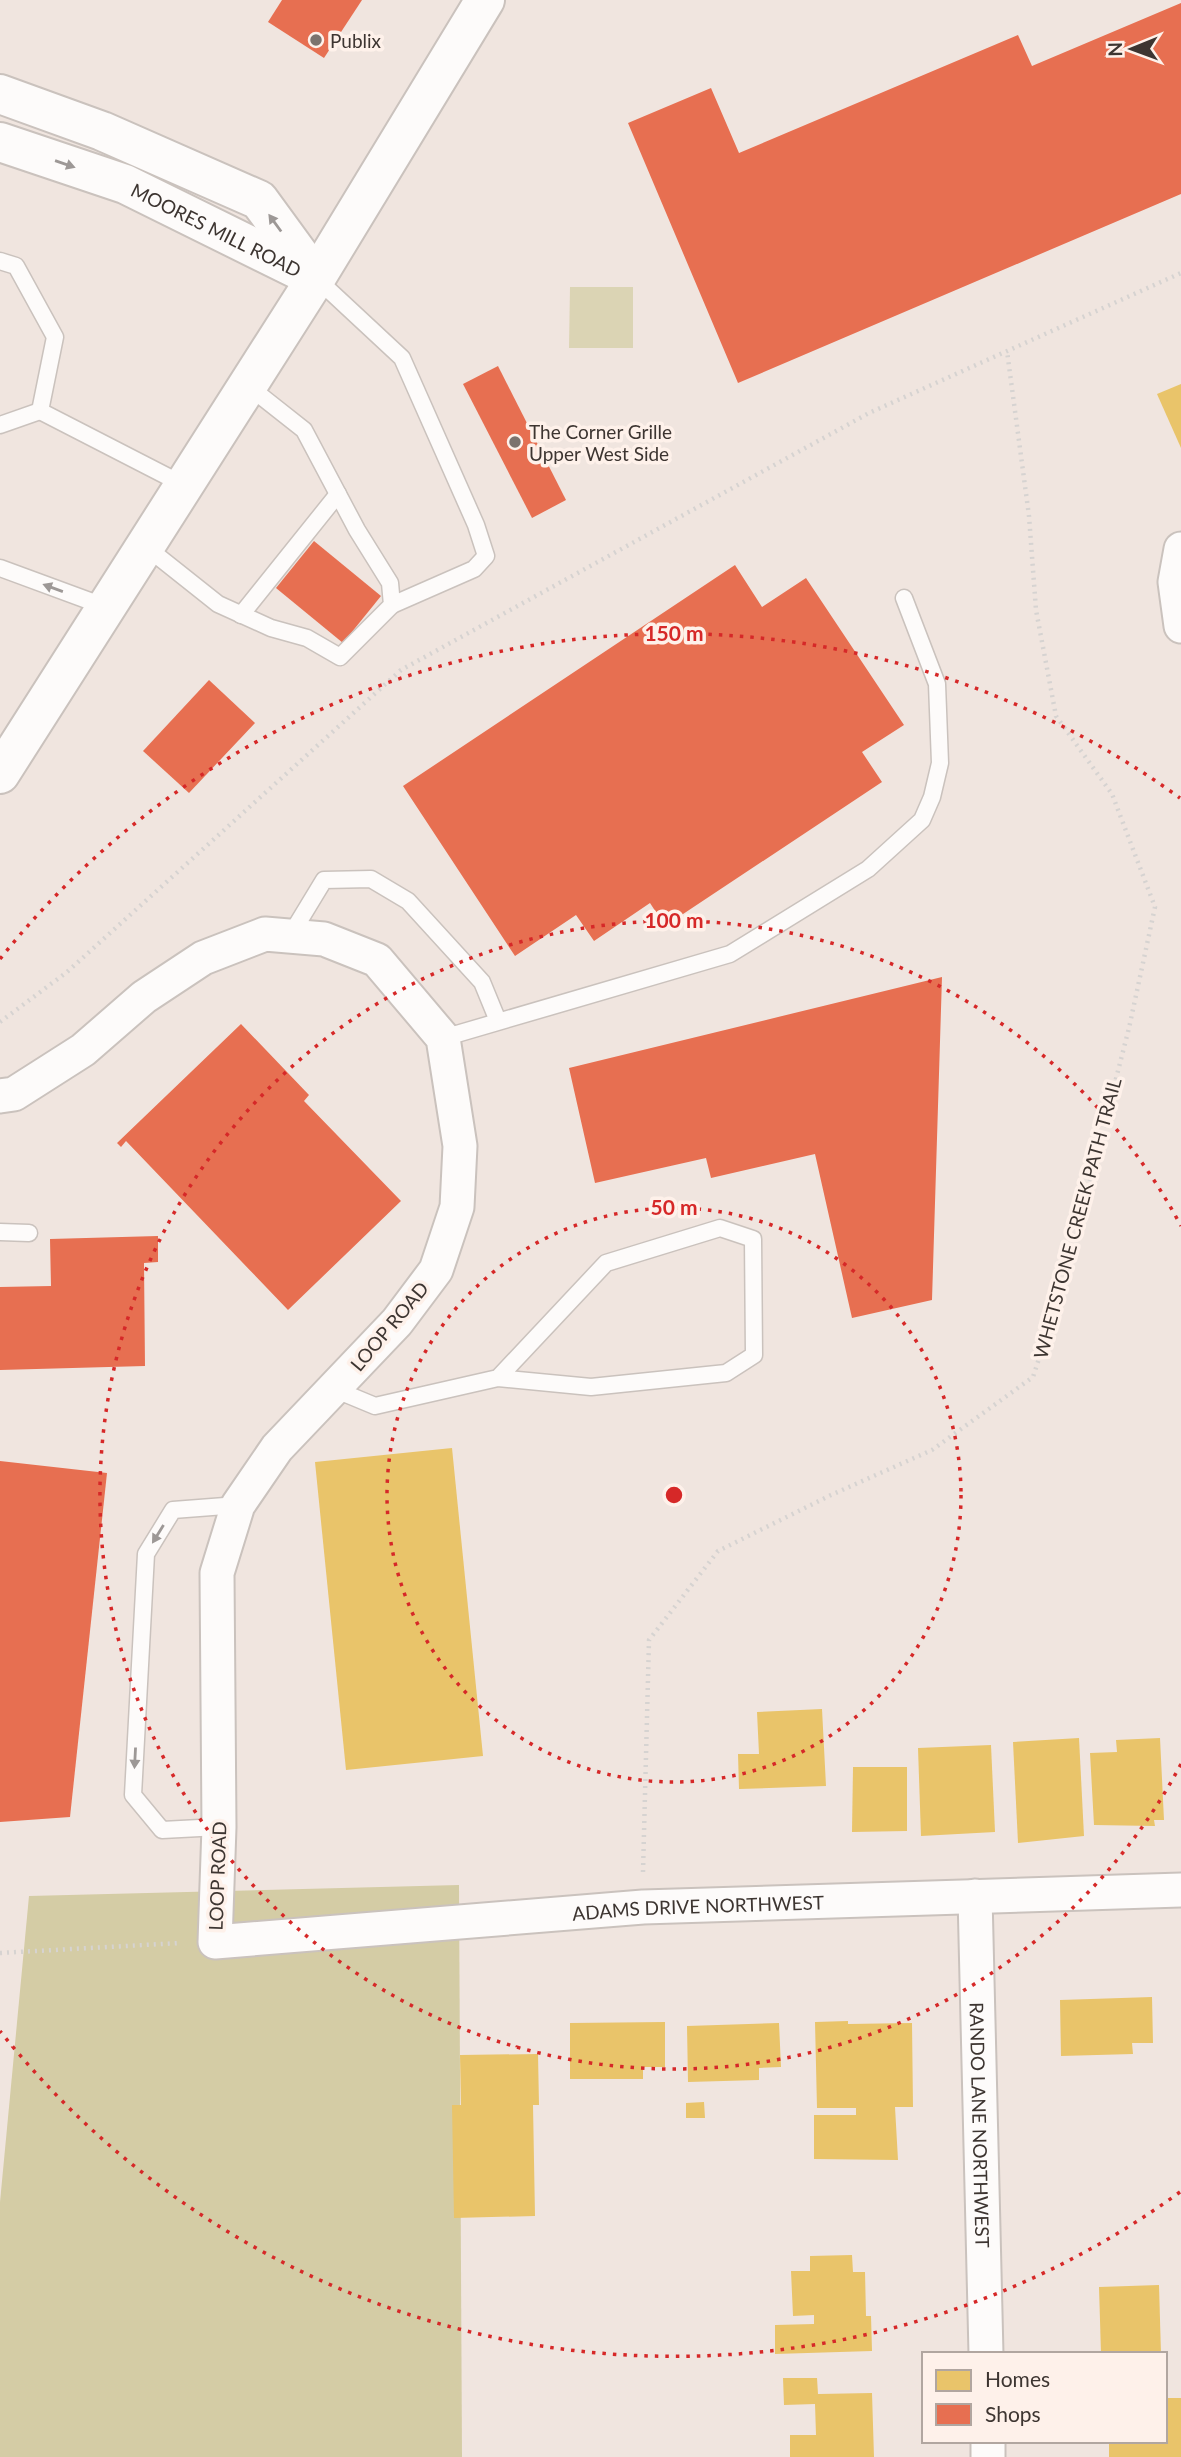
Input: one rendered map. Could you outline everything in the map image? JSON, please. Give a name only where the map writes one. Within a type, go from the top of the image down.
[{"type":"main road","points":[[0,774],[316,278],[485,0]]},
{"type":"main road","name":"MOORES MILL ROAD","points":[[0,94],[102,131],[259,200],[316,278]]},
{"type":"main road","name":"MOORES MILL ROAD","points":[[0,142],[125,184],[316,278]]},
{"type":"street","points":[[1181,549],[1175,582],[1181,626]]},
{"type":"street","points":[[0,1096],[14,1094],[83,1050],[144,997],[203,958],[265,934],[324,939],[377,960],[443,1038]]},
{"type":"street","name":"LOOP ROAD","points":[[220,1941],[217,1573],[238,1506],[277,1448],[397,1322],[436,1270],[457,1207],[460,1146],[443,1038]]},
{"type":"street","name":"ADAMS DRIVE NORTHWEST","points":[[220,1941],[642,1908],[1181,1889]]},
{"type":"street","name":"RANDO LANE NORTHWEST","points":[[975,1896],[986,2352]]},
{"type":"lane","points":[[0,261],[16,266],[55,337],[40,411]]},
{"type":"lane","points":[[145,546],[218,604],[271,628],[307,638],[340,657],[392,605],[474,569],[486,556],[476,525],[402,358],[316,278]]},
{"type":"lane","points":[[247,385],[304,430],[390,583],[392,605]]},
{"type":"lane","points":[[0,425],[40,411],[184,485]]},
{"type":"lane","points":[[241,615],[338,494]]},
{"type":"lane","points":[[0,568],[106,607]]},
{"type":"lane","points":[[443,1038],[730,954],[867,869],[922,820],[932,797],[940,763],[937,684],[904,598]]},
{"type":"lane","points":[[290,936],[324,880],[371,879],[408,901],[482,982],[498,1021]]},
{"type":"lane","points":[[334,1389],[375,1406],[498,1378],[591,1387],[726,1373],[754,1355],[753,1239],[720,1228],[606,1263],[498,1378]]},
{"type":"lane","points":[[0,1232],[29,1233]]},
{"type":"lane","points":[[219,1827],[162,1830],[133,1795],[145,1567],[146,1554],[173,1510],[238,1506]]},
{"type":"path","points":[[0,1022],[67,972],[401,670],[869,413],[1181,273]]},
{"type":"path","name":"WHETSTONE CREEK PATH TRAIL","points":[[642,1908],[649,1640],[718,1551],[831,1495],[932,1450],[1033,1377],[1063,1285],[1129,1028],[1155,907],[1112,794],[1056,716],[1036,610],[1029,516],[1007,351]]},
{"type":"path","points":[[0,1953],[220,1941]]},
{"type":"shaded area","points":[[570,287],[633,287],[633,348],[569,348]]},
{"type":"shaded area","points":[[459,1885],[462,2457],[0,2457],[0,2202],[29,1896]]},
{"type":"building: Homes","points":[[1181,384],[1181,448],[1157,394]]},
{"type":"building: Homes","points":[[452,1448],[483,1756],[346,1770],[315,1462]]},
{"type":"building: Homes","points":[[822,1709],[826,1786],[739,1789],[738,1754],[759,1754],[757,1712]]},
{"type":"building: Homes","points":[[1079,1738],[1084,1836],[1018,1843],[1013,1742]]},
{"type":"building: Homes","points":[[1160,1738],[1164,1820],[1154,1820],[1155,1826],[1094,1825],[1090,1753],[1117,1752],[1116,1740]]},
{"type":"building: Homes","points":[[991,1745],[995,1832],[921,1836],[918,1748]]},
{"type":"building: Homes","points":[[853,1767],[907,1767],[907,1831],[852,1832]]},
{"type":"building: Homes","points":[[1152,1997],[1153,2043],[1132,2043],[1133,2054],[1061,2056],[1060,2000]]},
{"type":"building: Homes","points":[[848,2021],[848,2024],[912,2023],[913,2107],[895,2107],[898,2160],[814,2159],[814,2115],[856,2115],[856,2108],[817,2108],[815,2022]]},
{"type":"building: Homes","points":[[665,2022],[665,2067],[643,2067],[643,2079],[570,2079],[570,2023]]},
{"type":"building: Homes","points":[[779,2023],[781,2067],[759,2068],[759,2080],[688,2082],[687,2026]]},
{"type":"building: Homes","points":[[538,2054],[539,2105],[533,2105],[535,2216],[454,2218],[452,2105],[461,2105],[460,2055]]},
{"type":"building: Homes","points":[[704,2102],[705,2118],[686,2118],[686,2103]]},
{"type":"building: Homes","points":[[852,2255],[853,2272],[865,2272],[866,2316],[871,2316],[872,2351],[775,2354],[775,2325],[814,2324],[814,2315],[793,2316],[791,2271],[810,2271],[810,2256]]},
{"type":"building: Homes","points":[[1159,2285],[1161,2352],[1101,2352],[1099,2287]]},
{"type":"building: Homes","points":[[783,2378],[817,2378],[818,2394],[872,2393],[874,2457],[790,2457],[790,2435],[816,2435],[815,2404],[784,2405]]},
{"type":"building: Homes","points":[[1167,2398],[1181,2398],[1181,2457],[1109,2457],[1109,2443],[1167,2443]]},
{"type":"building: Shops","name":"Publix","points":[[282,0],[362,0],[324,58],[268,22]]},
{"type":"building: Shops","points":[[1181,3],[1181,194],[738,383],[628,123],[711,88],[739,153],[1018,35],[1032,66]]},
{"type":"building: Shops","name":"The Corner Grille Upper West Side","points":[[498,366],[566,500],[532,518],[463,384]]},
{"type":"building: Shops","points":[[314,541],[381,596],[343,643],[276,588]]},
{"type":"building: Shops","points":[[735,565],[762,607],[806,578],[904,725],[862,752],[882,782],[665,926],[650,903],[594,941],[576,915],[515,956],[403,786]]},
{"type":"building: Shops","points":[[209,680],[255,723],[189,793],[143,751]]},
{"type":"building: Shops","points":[[942,977],[932,1300],[852,1318],[815,1154],[711,1178],[706,1158],[595,1183],[569,1068]]},
{"type":"building: Shops","points":[[241,1024],[309,1095],[304,1101],[401,1201],[288,1310],[126,1141],[121,1147],[117,1143]]},
{"type":"building: Shops","points":[[158,1236],[158,1262],[144,1263],[145,1366],[0,1370],[0,1287],[51,1286],[50,1239]]},
{"type":"building: Shops","points":[[0,1461],[107,1473],[70,1817],[0,1822]]},
{"type":"place","name":"Publix","points":[[316,40]]},
{"type":"place","name":"The Corner Grille Upper West Side","points":[[515,442]]}]
